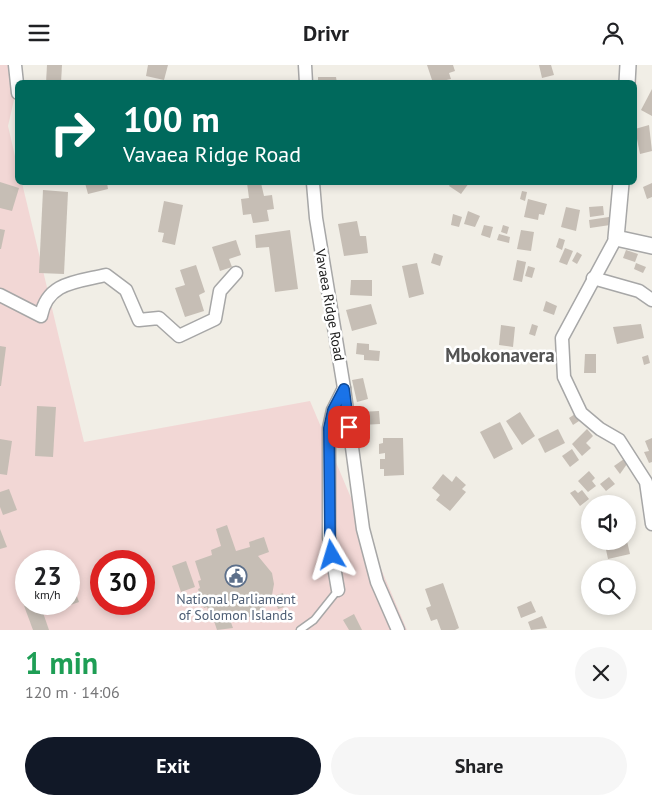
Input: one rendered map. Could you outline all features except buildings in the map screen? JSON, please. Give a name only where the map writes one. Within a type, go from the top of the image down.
[{"type":"street","points":[[15,65],[17,80]]},
{"type":"street","points":[[305,65],[306,80]]},
{"type":"street","points":[[627,80],[628,65]]},
{"type":"street","name":"Vavaea Ridge Road","points":[[313,185],[316,218],[344,389],[357,498],[377,581],[398,630]]},
{"type":"street","points":[[621,185],[616,238],[593,277],[562,338],[564,377],[581,413],[600,429],[620,440],[646,483],[652,524]]},
{"type":"street","points":[[616,238],[652,246]]},
{"type":"street","points":[[0,295],[41,316],[43,306],[58,287],[106,275],[126,290],[139,320],[159,318],[178,336],[215,319],[220,291],[236,273]]},
{"type":"street","points":[[593,277],[639,291],[652,300]]},
{"type":"street","points":[[338,590],[330,537],[329,428],[333,410],[344,389]]},
{"type":"lane","points":[[300,630],[314,620],[338,590]]},
{"type":"shaded area","points":[[0,65],[22,65],[19,80],[15,80],[15,96],[8,126],[15,156],[15,185],[22,185],[84,442],[310,401],[407,630],[0,630]]},
{"type":"place","name":"National Parliament of Solomon Islands","points":[[236,576]]},
{"type":"district","name":"Mbokonavera","points":[[500,355]]},
{"type":"route","points":[[332,555],[330,537],[329,428],[333,410],[344,389],[349,427]]}]
